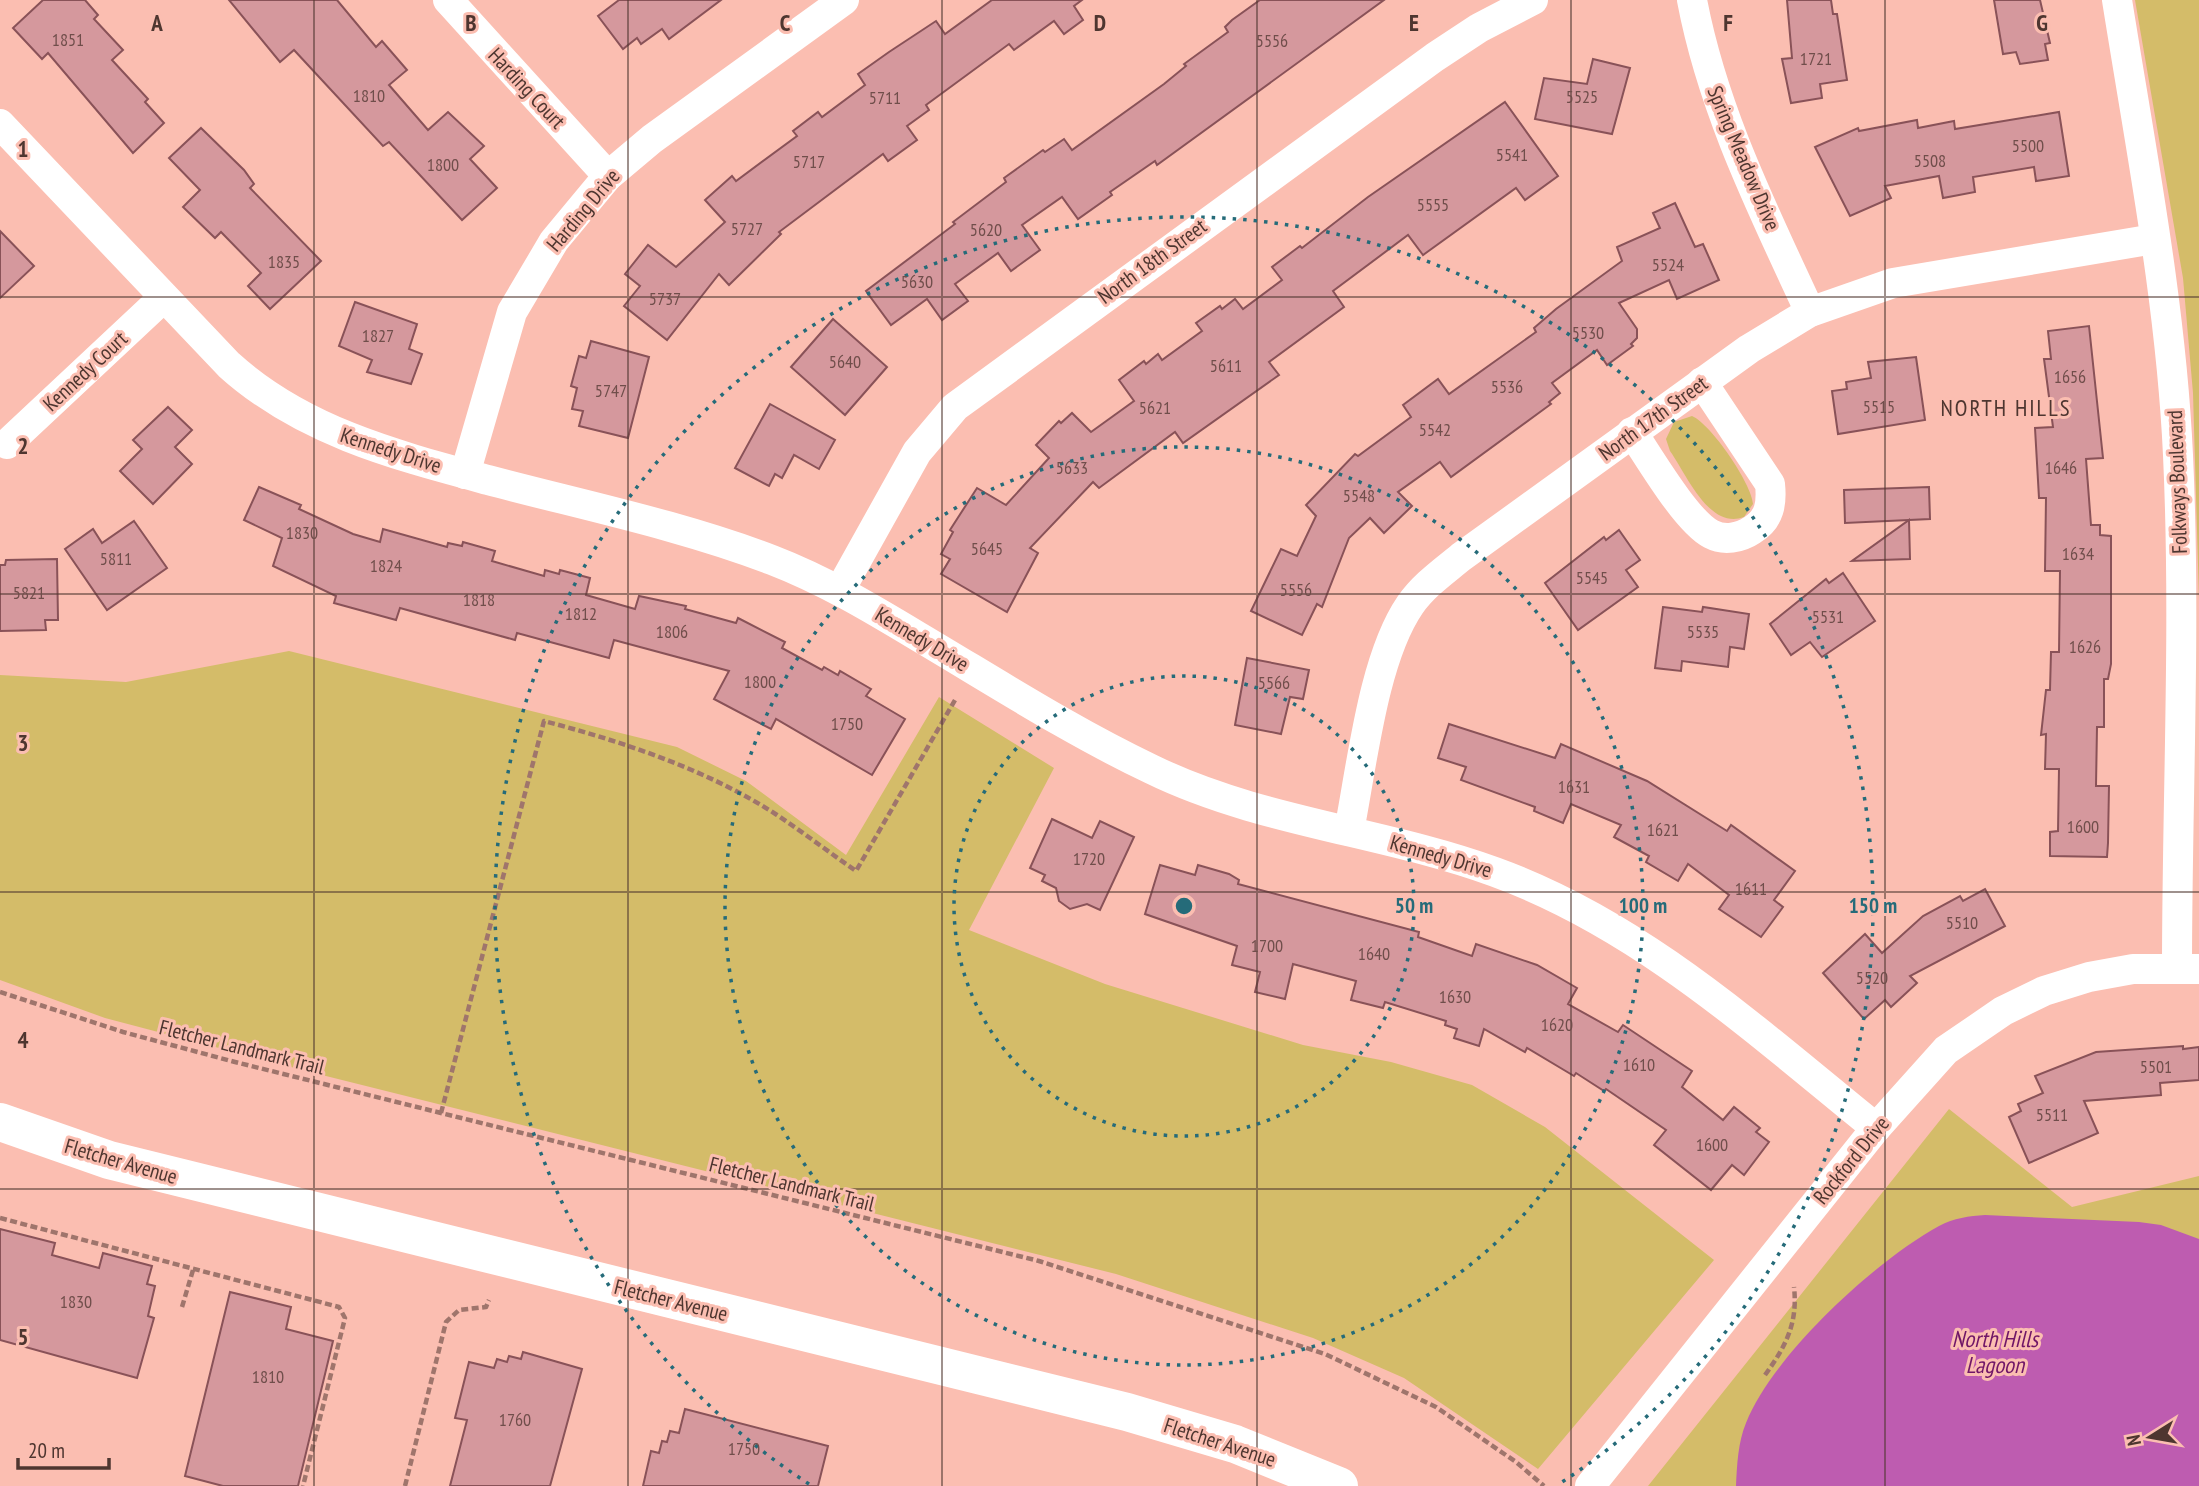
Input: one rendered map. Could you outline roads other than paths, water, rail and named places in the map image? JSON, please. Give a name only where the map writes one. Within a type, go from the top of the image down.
[{"type":"main road","name":"Fletcher Avenue","points":[[0,1122],[109,1160],[1127,1412],[1234,1444],[1339,1486]]},
{"type":"street","name":"Harding Court","points":[[448,0],[608,176]]},
{"type":"street","name":"Harding Drive","points":[[464,474],[512,312],[554,241],[608,176],[652,139],[844,0]]},
{"type":"street","name":"North 18th Street","points":[[840,590],[917,452],[955,407],[1435,57],[1479,28],[1533,0]]},
{"type":"street","name":"Spring Meadow Drive","points":[[1692,0],[1706,66],[1720,111],[1810,312]]},
{"type":"street","name":"Folkways Boulevard","points":[[2117,0],[2154,239],[2172,378],[2180,530],[2188,969]]},
{"type":"street","name":"Kennedy Drive","points":[[0,124],[163,298],[250,384],[297,414],[375,448],[716,540],[775,561],[840,590],[1091,739],[1153,770],[1219,797],[1462,860],[1533,887],[1584,911],[1646,948],[1709,994],[1876,1128]]},
{"type":"street","name":"North 17th Street","points":[[1349,831],[1383,663],[1396,628],[1411,603],[1432,579],[1702,382],[1810,312],[1893,283],[2154,239]]},
{"type":"street","name":"Kennedy Court","points":[[7,444],[163,298]]},
{"type":"street","points":[[1632,432],[1695,522],[1711,534],[1726,538],[1744,535],[1756,528],[1767,516],[1772,501],[1770,484],[1702,382]]},
{"type":"street","name":"Rockford Drive","points":[[1590,1486],[1876,1128],[1946,1050],[2003,1011],[2044,991],[2089,977],[2133,969],[2188,969]]},
{"type":"water","name":"North Hills Lagoon","points":[[1985,1215],[2139,1222],[2161,1225],[2199,1239],[2199,1486],[1736,1486],[1737,1462],[1746,1423],[1759,1396],[1802,1340],[1857,1286],[1913,1242],[1950,1221]]},
{"type":"district","name":"NORTH HILLS","points":[[2006,407]]}]
